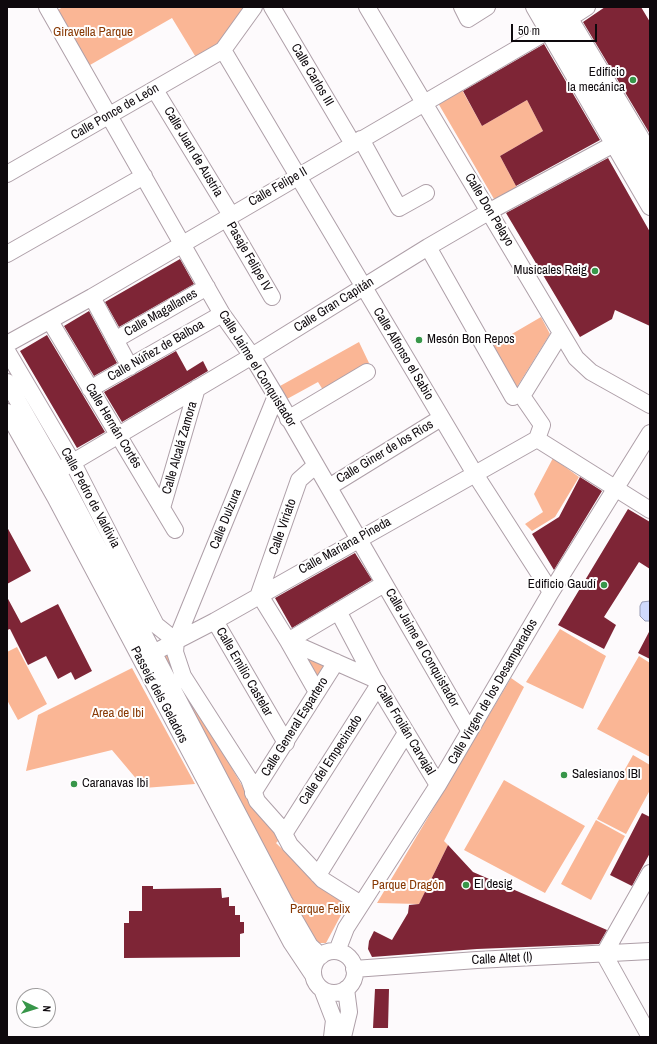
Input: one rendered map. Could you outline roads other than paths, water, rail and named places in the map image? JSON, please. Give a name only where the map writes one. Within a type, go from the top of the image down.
[{"type":"main road","points":[[549,7],[560,20],[619,141],[650,179]]},
{"type":"street","name":"Calle Jaime el Conquistador","points":[[47,7],[110,115],[222,314],[252,356],[276,396],[469,730]]},
{"type":"street","points":[[223,50],[254,7]]},
{"type":"street","name":"Calle Carlos III","points":[[272,7],[399,208],[426,193]]},
{"type":"street","name":"Calle Don Pelayo","points":[[367,7],[490,211],[576,358],[591,372],[650,405]]},
{"type":"street","points":[[462,7],[468,19],[487,7]]},
{"type":"street","points":[[534,7],[560,20],[650,153]]},
{"type":"street","name":"Calle Felipe II","points":[[7,344],[92,297],[228,216],[424,103],[560,20],[587,7]]},
{"type":"street","name":"Calle Ponce de León","points":[[7,174],[223,50]]},
{"type":"street","name":"Calle Alfonso el Sabio","points":[[223,50],[441,418],[551,592]]},
{"type":"street","name":"Calle Juan de Austria","points":[[155,90],[228,216]]},
{"type":"street","points":[[619,141],[650,207]]},
{"type":"street","name":"Calle Gran Capitán","points":[[58,471],[252,356],[490,211],[619,141]]},
{"type":"street","points":[[7,254],[144,176]]},
{"type":"street","name":"Pasaje Felipe IV","points":[[228,216],[272,297]]},
{"type":"street","points":[[428,248],[513,397],[550,334],[558,328]]},
{"type":"street","name":"Calle Magallanes","points":[[115,340],[207,287]]},
{"type":"street","points":[[92,297],[130,367]]},
{"type":"street","name":"Calle Núñez de Balboa","points":[[90,389],[222,314]]},
{"type":"street","name":"Calle Hernán Cortés","points":[[50,321],[175,530]]},
{"type":"street","points":[[558,328],[522,396],[542,425],[537,439],[650,510]]},
{"type":"street","name":"Calle Pedro de Valdivia","points":[[7,351],[73,463],[156,625],[176,641]]},
{"type":"street","points":[[288,418],[367,372]]},
{"type":"street","points":[[7,382],[58,471],[284,901],[310,946],[321,956]]},
{"type":"street","name":"Calle Alcalá Zamora","points":[[162,508],[197,388]]},
{"type":"street","name":"Calle Dulzura","points":[[176,641],[276,396]]},
{"type":"street","name":"Passeig dels Geladors","points":[[7,412],[55,497],[291,942],[314,975]]},
{"type":"street","name":"Calle Giner de los Ríos","points":[[329,486],[441,418]]},
{"type":"street","name":"Calle Virgen de los Desamparados","points":[[337,951],[346,928],[438,785],[551,592],[650,433]]},
{"type":"street","name":"Calle Mariana Pineda","points":[[153,653],[214,621],[358,538],[537,439]]},
{"type":"street","name":"Calle Viriato","points":[[259,594],[299,480],[316,465]]},
{"type":"street","points":[[288,642],[384,584]]},
{"type":"street","points":[[259,594],[317,692]]},
{"type":"street","points":[[338,611],[376,683]]},
{"type":"street","name":"Calle Emilio Castelar","points":[[214,621],[286,743]]},
{"type":"street","points":[[176,641],[176,658],[183,676],[250,779],[253,793],[257,801],[281,828],[286,840],[294,851],[318,875],[361,904]]},
{"type":"street","name":"Calle Froilán Carvajal","points":[[288,642],[336,662],[376,683],[438,785]]},
{"type":"street","name":"Calle General Espartero","points":[[253,793],[336,662]]},
{"type":"street","name":"Calle del Empecinado","points":[[284,834],[376,683]]},
{"type":"street","points":[[318,875],[406,733]]},
{"type":"street","points":[[650,873],[604,954],[650,1037]]},
{"type":"street","points":[[322,989],[336,993],[346,989],[353,980],[354,968],[346,955],[337,951],[326,953],[321,956],[314,968],[316,983],[322,989],[334,1020],[332,1037]]},
{"type":"street","name":"Calle Altet (l)","points":[[354,968],[650,951]]},
{"type":"street","points":[[346,989],[349,1001],[348,1032]]},
{"type":"water","points":[[650,601],[650,621],[645,621],[640,616],[640,606],[642,602]]},
{"type":"place","name":"Edificio la mecánica","points":[[633,80]]},
{"type":"place","name":"Musicales Reig","points":[[595,271]]},
{"type":"place","name":"Mesón Bon Repos","points":[[419,340]]},
{"type":"place","name":"Edificio Gaudí","points":[[604,585]]},
{"type":"place","name":"Salesianos IBI","points":[[564,775]]},
{"type":"place","name":"Caranavas Ibi","points":[[74,784]]},
{"type":"place","name":"El desig","points":[[466,885]]},
{"type":"park label","name":"Giravella Parque","points":[[93,33]]},
{"type":"park label","name":"Area de Ibi","points":[[118,714]]},
{"type":"park label","name":"Parque Dragón","points":[[408,886]]},
{"type":"park label","name":"Parque Felix","points":[[320,910]]}]
